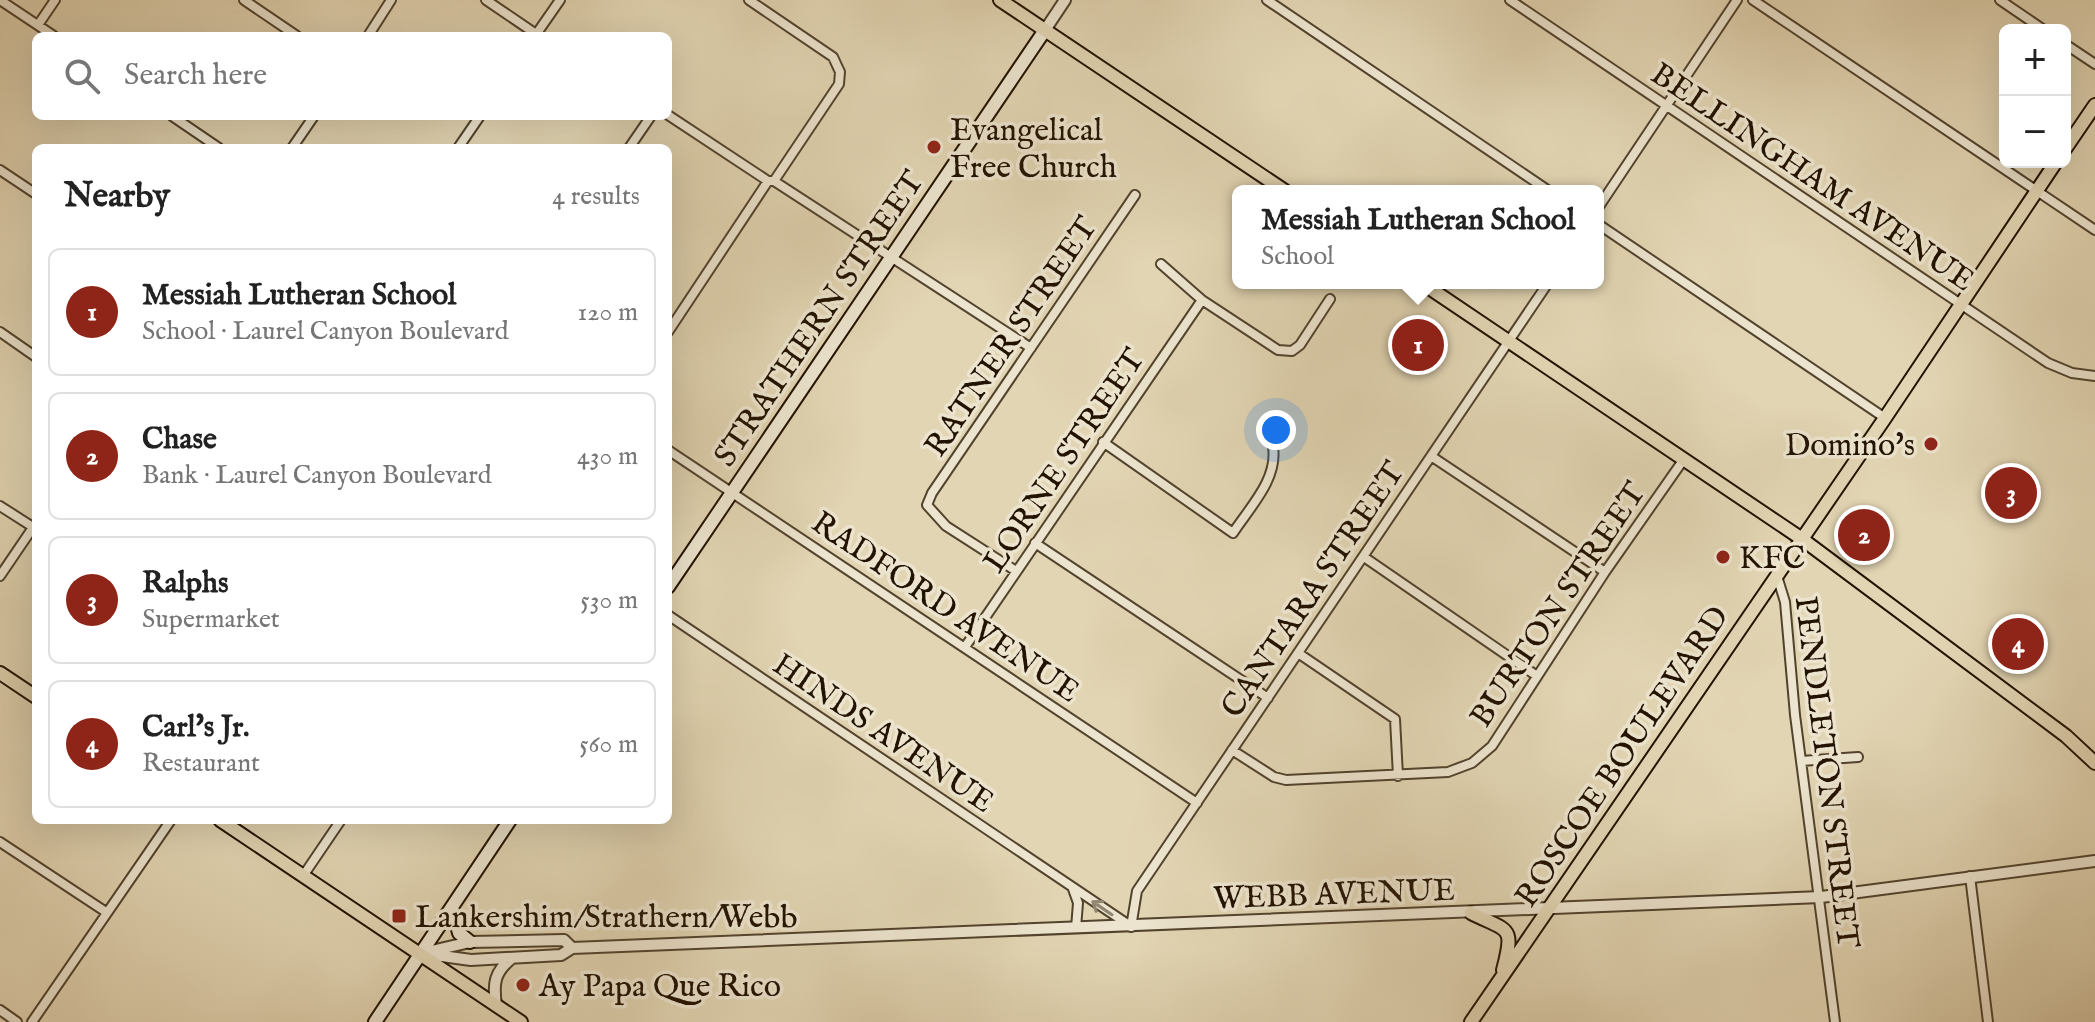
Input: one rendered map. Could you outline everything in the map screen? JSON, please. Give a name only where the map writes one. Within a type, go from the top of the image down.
[{"type":"main road","points":[[1000,0],[1276,185]]},
{"type":"main road","name":"STRATHERN STREET","points":[[672,581],[1045,30]]},
{"type":"main road","points":[[2071,140],[2095,105]]},
{"type":"main road","name":"ROSCOE BOULEVARD","points":[[1471,1022],[1885,418],[2052,168]]},
{"type":"main road","points":[[1431,289],[1802,539],[2066,736],[2095,763]]},
{"type":"main road","points":[[0,673],[32,694]]},
{"type":"main road","points":[[2066,736],[2095,752]]},
{"type":"main road","points":[[226,824],[521,1022]]},
{"type":"main road","points":[[375,1022],[507,824]]},
{"type":"main road","points":[[452,907],[459,933],[470,942]]},
{"type":"main road","points":[[1471,913],[1501,927],[1509,937],[1501,978]]},
{"type":"street","points":[[0,0],[48,32]]},
{"type":"street","points":[[38,25],[55,0]]},
{"type":"street","points":[[244,0],[291,32]]},
{"type":"street","points":[[371,32],[391,0]]},
{"type":"street","points":[[486,0],[537,32]]},
{"type":"street","points":[[541,32],[560,0]]},
{"type":"street","points":[[672,326],[839,84],[840,72],[833,57],[749,0]]},
{"type":"street","name":"STRATHERN STREET","points":[[1045,30],[1065,0]]},
{"type":"street","points":[[1267,0],[1540,185]]},
{"type":"street","name":"BELLINGHAM AVENUE","points":[[1510,0],[2048,363],[2072,373],[2095,376]]},
{"type":"street","points":[[1604,199],[1737,0]]},
{"type":"street","points":[[1753,0],[2095,230]]},
{"type":"street","points":[[2000,0],[2035,24]]},
{"type":"street","points":[[2071,48],[2095,64]]},
{"type":"street","points":[[672,118],[1031,348]]},
{"type":"street","points":[[178,120],[213,144]]},
{"type":"street","points":[[295,144],[311,120]]},
{"type":"street","points":[[461,144],[477,120]]},
{"type":"street","points":[[632,144],[648,120]]},
{"type":"street","points":[[0,170],[32,191]]},
{"type":"street","name":"RATNER STREET","points":[[1016,571],[946,526],[927,505],[932,493],[1135,195]]},
{"type":"street","points":[[1604,228],[1885,418]]},
{"type":"street","points":[[1161,264],[1202,300],[1278,350],[1292,351],[1300,345],[1330,299]]},
{"type":"street","name":"CANTARA STREET","points":[[1131,927],[1137,891],[1544,289]]},
{"type":"street","name":"LORNE STREET","points":[[965,647],[1202,300]]},
{"type":"street","points":[[0,332],[32,354]]},
{"type":"street","points":[[1103,442],[1233,533],[1272,473],[1275,459],[1273,447]]},
{"type":"street","name":"RADFORD AVENUE","points":[[672,453],[1197,803]]},
{"type":"street","points":[[1431,456],[1605,572]]},
{"type":"street","name":"BURTON STREET","points":[[1232,750],[1274,777],[1286,780],[1448,772],[1472,763],[1492,746],[1605,572],[1684,459]]},
{"type":"street","points":[[0,506],[32,524]]},
{"type":"street","points":[[0,576],[32,530]]},
{"type":"street","points":[[1035,543],[1268,698]]},
{"type":"street","points":[[1364,557],[1537,676]]},
{"type":"street","name":"PENDLETON STREET","points":[[1777,576],[1785,602],[1801,761],[1835,1022]]},
{"type":"street","name":"HINDS AVENUE","points":[[672,618],[1131,927]]},
{"type":"street","points":[[1298,653],[1395,719],[1398,776]]},
{"type":"street","points":[[1801,761],[1858,757]]},
{"type":"street","points":[[32,1022],[168,824]]},
{"type":"street","points":[[303,876],[338,824]]},
{"type":"street","points":[[0,842],[106,912]]},
{"type":"street","name":"WEBB AVENUE","points":[[420,953],[471,960],[561,955],[572,948],[1821,897],[2095,861]]},
{"type":"street","points":[[1970,876],[1988,1022]]},
{"type":"street","points":[[1073,888],[1078,903],[1076,928]]},
{"type":"street","name":"WEBB AVENUE","points":[[420,953],[470,942],[564,940],[572,948]]},
{"type":"street","points":[[496,1005],[495,977],[512,957]]},
{"type":"street","points":[[0,1010],[17,1022]]},
{"type":"place","name":"Evangelical Free Church","points":[[934,147]]},
{"type":"place","name":"Messiah Lutheran School","points":[[1418,345]]},
{"type":"place","name":"Domino's","points":[[1931,444]]},
{"type":"place","name":"Ralphs","points":[[2011,493]]},
{"type":"place","name":"Chase","points":[[1864,535]]},
{"type":"place","name":"KFC","points":[[1723,557]]},
{"type":"place","name":"Carl's Jr.","points":[[2018,644]]},
{"type":"place","name":"Lankershim/Strathern/Webb","points":[[399,916]]},
{"type":"place","name":"Ay Papa Que Rico","points":[[523,985]]}]
